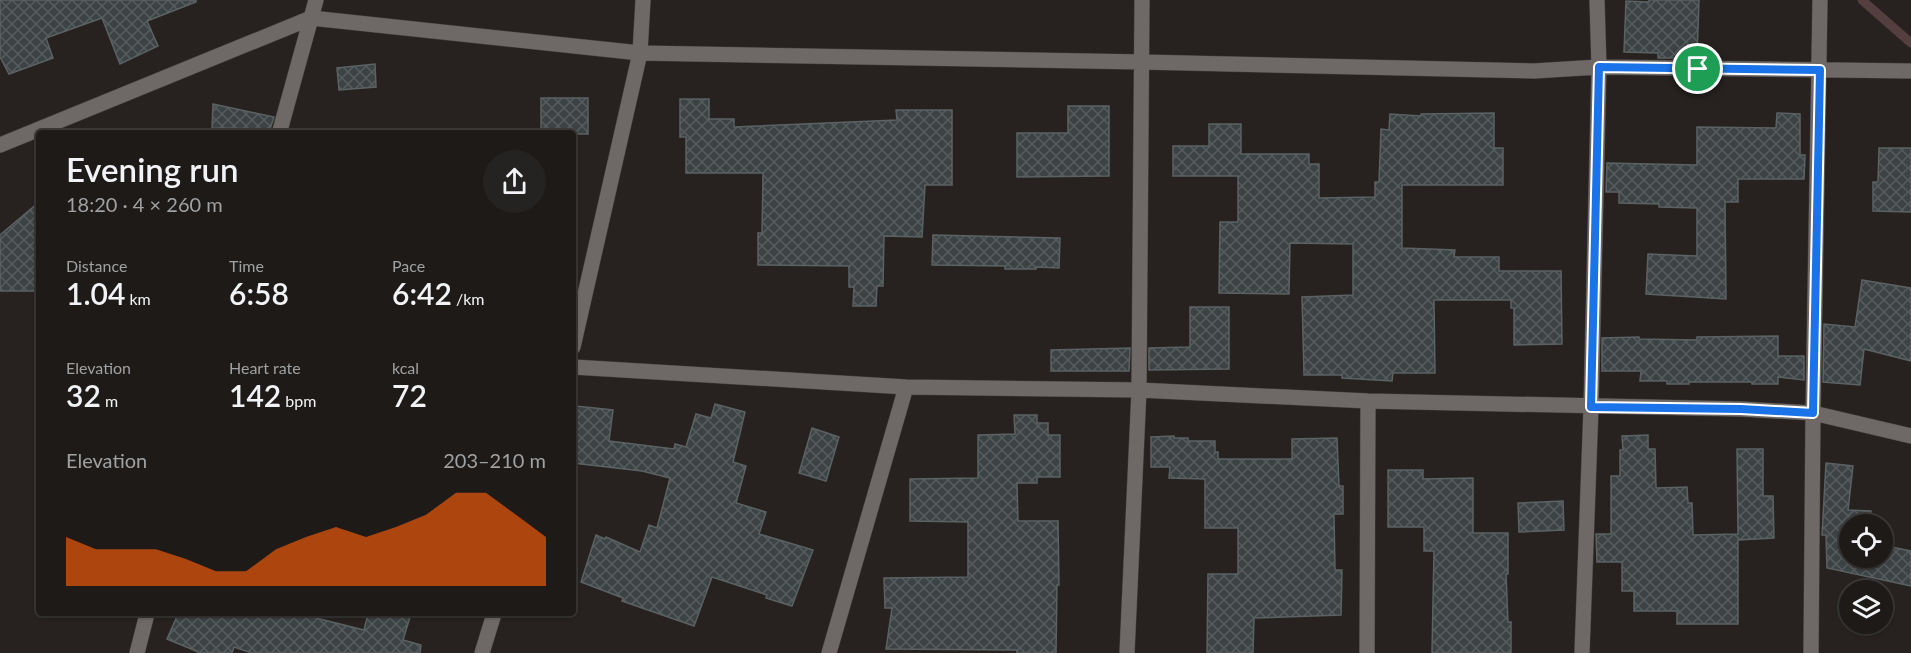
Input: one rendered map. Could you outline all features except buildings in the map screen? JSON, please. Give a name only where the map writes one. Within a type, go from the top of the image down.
[{"type":"street","points":[[280,130],[316,0]]},
{"type":"street","points":[[576,334],[640,53],[643,0]]},
{"type":"street","points":[[1127,653],[1139,390],[1142,0]]},
{"type":"street","points":[[1582,653],[1591,407],[1599,67],[1597,0]]},
{"type":"street","points":[[1810,653],[1820,0]]},
{"type":"street","points":[[37,130],[311,18],[640,53],[1534,71],[1599,67],[1911,71]]},
{"type":"street","points":[[0,145],[36,130]]},
{"type":"street","points":[[576,367],[906,387],[1139,390],[1368,401],[1741,409],[1813,413],[1911,436]]},
{"type":"street","points":[[829,653],[906,387]]},
{"type":"street","points":[[1367,653],[1368,401]]},
{"type":"street","points":[[137,653],[146,616]]},
{"type":"street","points":[[482,653],[493,616]]},
{"type":"waterway","points":[[1862,0],[1911,43]]},
{"type":"route","points":[[1599,67],[1698,69],[1820,70],[1813,413],[1741,409],[1591,407],[1599,67]]}]
